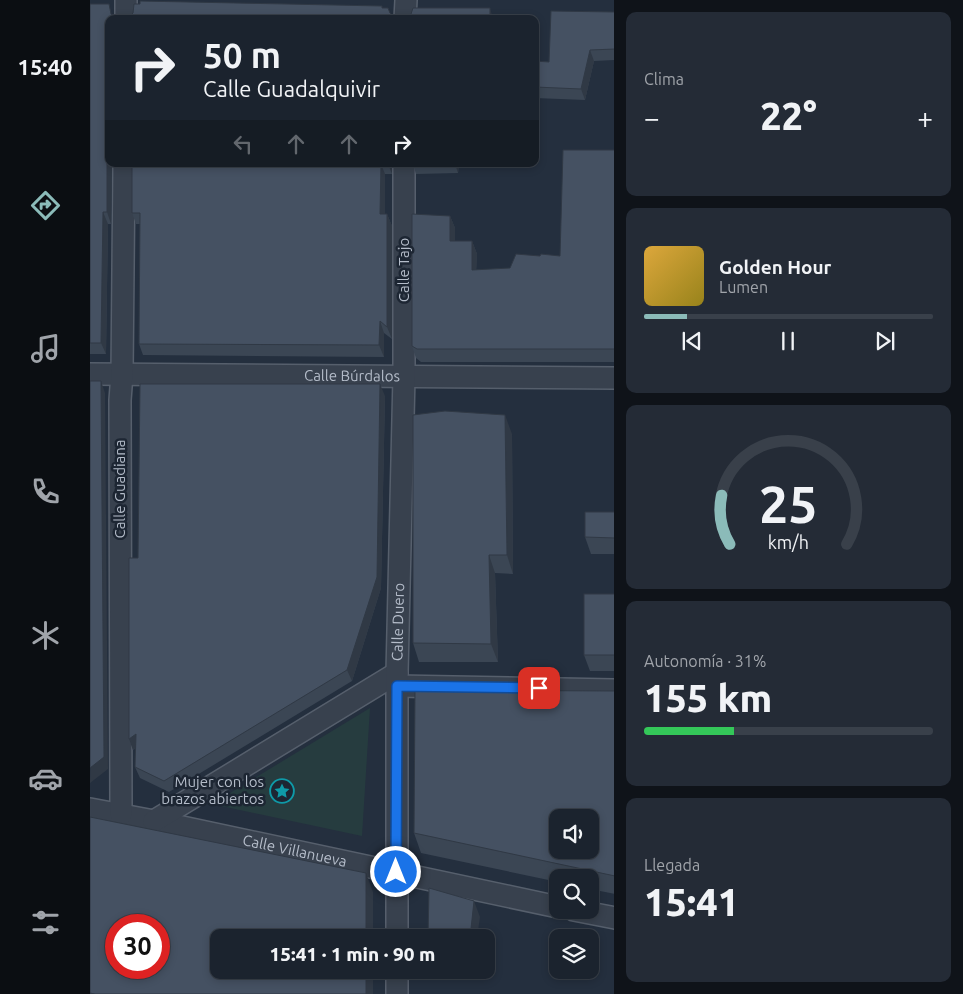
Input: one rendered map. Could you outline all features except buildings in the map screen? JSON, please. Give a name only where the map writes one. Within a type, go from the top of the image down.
[{"type":"street","points":[[126,0],[126,15]]},
{"type":"street","points":[[405,15],[406,0]]},
{"type":"street","name":"Calle Guadiana","points":[[121,814],[120,400],[122,374],[124,167]]},
{"type":"street","name":"Calle Tajo","points":[[404,167],[404,376]]},
{"type":"street","name":"Calle Búrdalos","points":[[90,374],[614,378]]},
{"type":"street","name":"Calle Duero","points":[[154,821],[397,680],[404,376]]},
{"type":"street","points":[[396,929],[397,680],[614,690]]},
{"type":"street","name":"Calle Villanueva","points":[[90,809],[549,904]]},
{"type":"street","points":[[599,915],[614,918]]},
{"type":"street","points":[[397,979],[397,994]]},
{"type":"green space","points":[[370,708],[362,836],[212,804]]},
{"type":"place","name":"Mujer con los brazos abiertos","points":[[282,791]]},
{"type":"route","points":[[396,872],[397,686],[539,688]]}]
